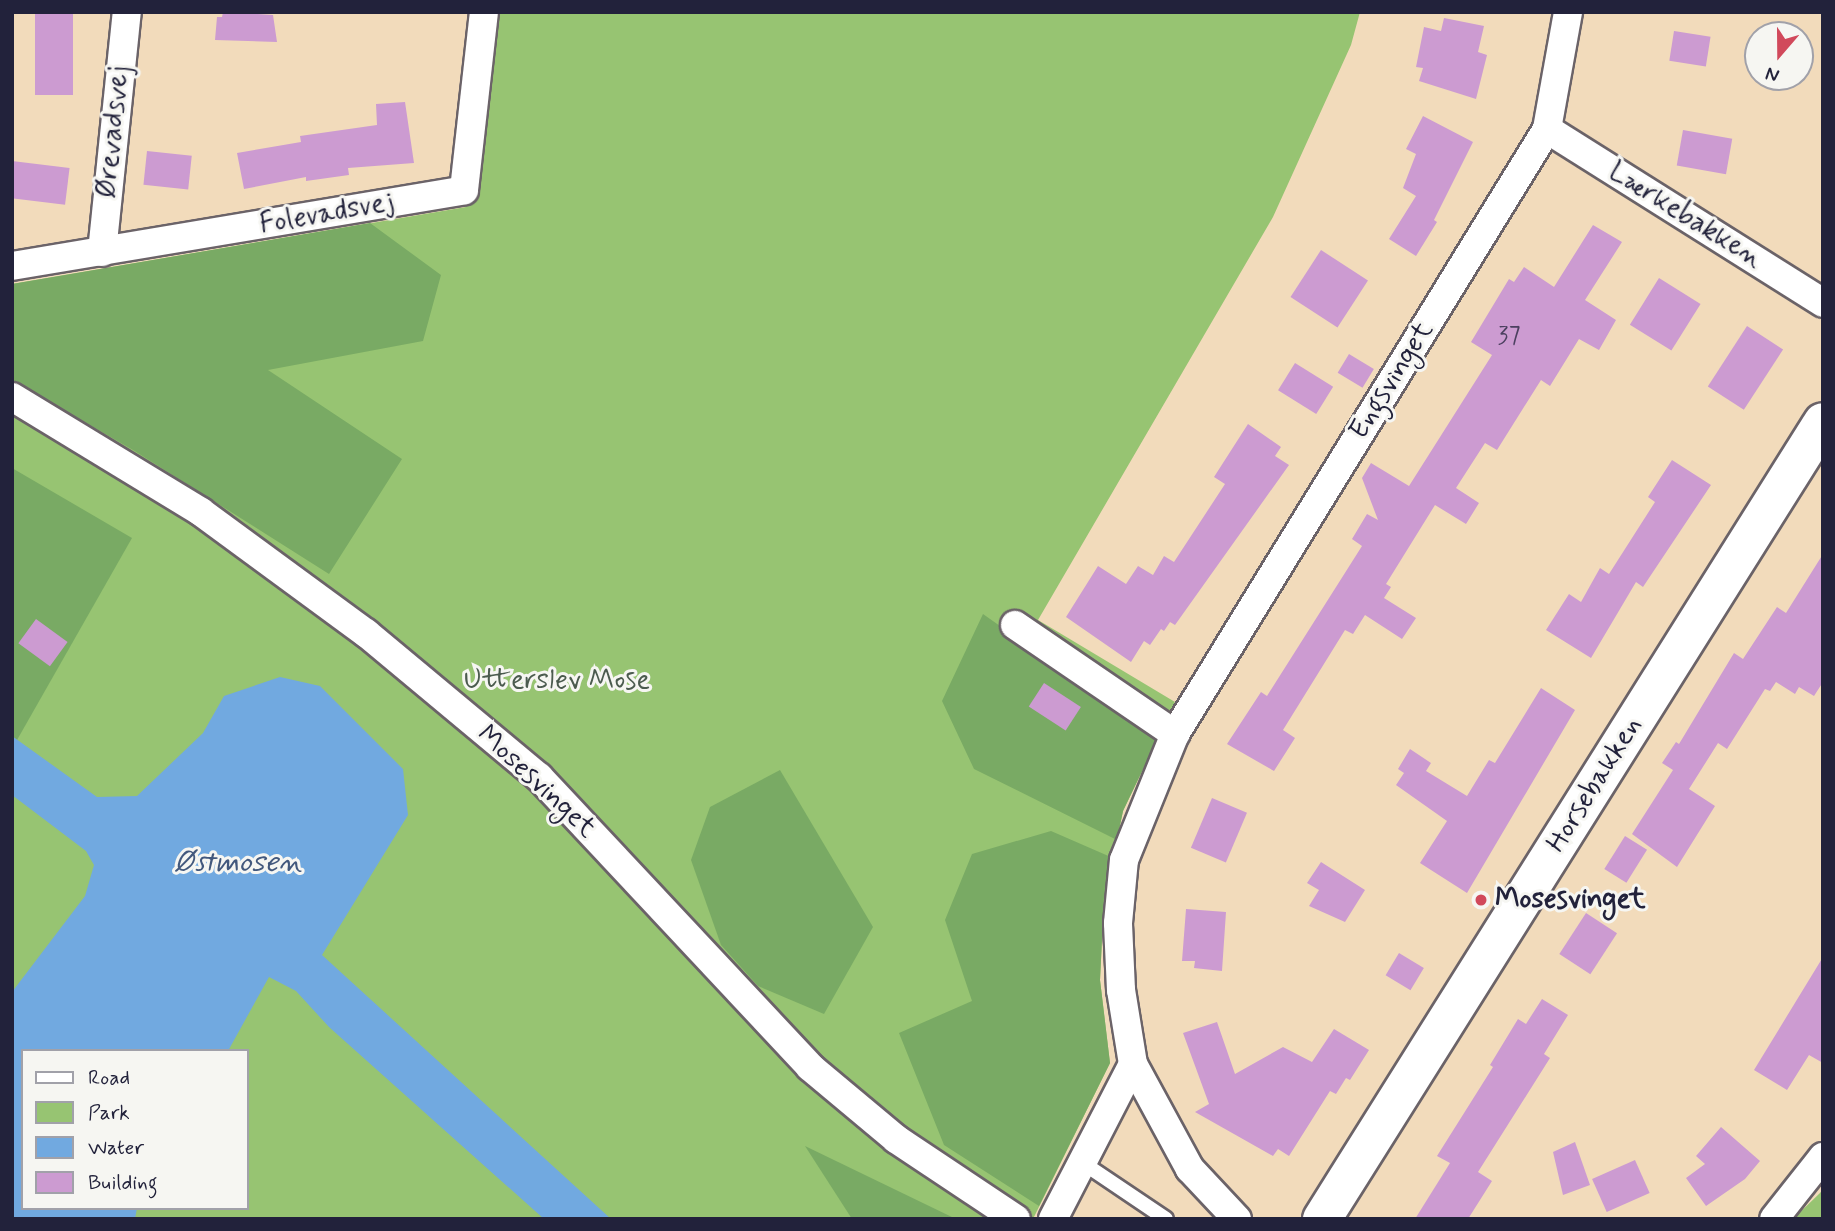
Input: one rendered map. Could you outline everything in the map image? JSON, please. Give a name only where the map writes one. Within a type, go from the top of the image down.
[{"type":"street","name":"Ørevadsvej","points":[[102,252],[127,12]]},
{"type":"street","name":"Folevadsvej","points":[[12,266],[464,190],[484,12]]},
{"type":"street","name":"Engsvinget","points":[[1237,1219],[1190,1169],[1133,1064],[1121,990],[1118,923],[1125,860],[1142,806],[1175,734],[1547,129],[1569,12]]},
{"type":"street","name":"Lærkebakken","points":[[1547,129],[1823,303]]},
{"type":"street","name":"Mosesvinget","points":[[12,397],[201,512],[366,632],[539,777],[810,1067],[895,1139],[1016,1219]]},
{"type":"street","name":"Horsebakken","points":[[1322,1219],[1823,422]]},
{"type":"street","points":[[1014,625],[1175,734]]},
{"type":"street","points":[[1054,1219],[1133,1064]]},
{"type":"street","points":[[1774,1219],[1823,1157]]},
{"type":"lane","points":[[1083,1163],[1166,1219]]},
{"type":"green space","name":"Utterslev Mose","points":[[491,12],[1360,12],[1351,45],[1273,217],[1038,620],[1175,702],[1123,811],[1104,898],[1100,980],[1110,1063],[1033,1219],[12,1219],[12,284],[466,207]]},
{"type":"green space","points":[[370,223],[441,275],[423,341],[268,370],[402,459],[329,574],[133,450],[12,380],[12,284]]},
{"type":"green space","points":[[12,468],[132,538],[17,740],[12,736]]},
{"type":"green space","points":[[983,614],[1158,738],[1123,811],[1117,840],[974,769],[942,701]]},
{"type":"green space","points":[[780,770],[873,927],[824,1014],[758,986],[721,945],[691,860],[710,807]]},
{"type":"green space","points":[[1051,831],[1113,858],[1104,898],[1100,980],[1110,1063],[1039,1206],[944,1145],[899,1033],[972,1001],[945,920],[972,854]]},
{"type":"green space","points":[[805,1146],[956,1219],[852,1219]]},
{"type":"green space","points":[[1823,1189],[1823,1219],[1793,1219],[1820,1193]]},
{"type":"water","name":"Østmosen","points":[[280,677],[320,686],[403,769],[408,815],[322,955],[611,1219],[544,1219],[329,1027],[296,991],[269,977],[229,1049],[21,1049],[21,1210],[137,1210],[135,1219],[12,1219],[12,992],[85,896],[94,865],[86,851],[12,795],[12,736],[97,797],[137,796],[203,733],[224,696]]},
{"type":"building","points":[[35,12],[73,12],[73,95],[35,95]]},
{"type":"building","points":[[223,12],[273,15],[277,42],[215,40],[217,17],[222,17]]},
{"type":"building","points":[[1444,18],[1484,26],[1478,52],[1487,55],[1476,99],[1419,81],[1423,68],[1416,67],[1424,27],[1441,31]]},
{"type":"building","points":[[1674,31],[1711,37],[1706,66],[1669,61]]},
{"type":"building","points":[[405,102],[414,163],[348,168],[349,175],[306,181],[306,177],[244,189],[237,153],[301,142],[300,136],[377,125],[376,104]]},
{"type":"building","points":[[1423,116],[1473,142],[1434,220],[1437,222],[1416,256],[1389,239],[1416,196],[1403,188],[1416,154],[1406,149]]},
{"type":"building","points":[[1683,130],[1732,139],[1726,174],[1677,165]]},
{"type":"building","points":[[147,151],[192,156],[188,190],[143,185]]},
{"type":"building","points":[[12,161],[70,168],[65,205],[12,198]]},
{"type":"building","points":[[1593,225],[1622,242],[1585,300],[1616,320],[1599,350],[1579,339],[1550,386],[1541,380],[1497,450],[1485,443],[1456,488],[1479,503],[1466,524],[1435,505],[1386,584],[1391,587],[1384,598],[1416,618],[1402,639],[1365,615],[1353,634],[1345,630],[1283,730],[1295,738],[1274,771],[1227,744],[1261,692],[1267,696],[1362,546],[1352,539],[1367,514],[1378,520],[1362,478],[1371,463],[1409,486],[1492,355],[1471,342],[1509,279],[1514,282],[1524,267],[1554,287]]},
{"type":"building","points":[[1321,250],[1368,280],[1337,327],[1291,297]]},
{"type":"building","points":[[1659,278],[1701,304],[1671,351],[1630,325]]},
{"type":"building","points":[[1747,326],[1783,349],[1744,410],[1708,386]]},
{"type":"building","points":[[1349,354],[1374,369],[1363,388],[1338,373]]},
{"type":"building","points":[[1295,363],[1333,387],[1316,414],[1278,390]]},
{"type":"building","points":[[1248,424],[1281,447],[1275,456],[1289,465],[1175,625],[1170,622],[1164,631],[1161,629],[1150,645],[1144,641],[1131,662],[1066,617],[1098,566],[1126,584],[1138,566],[1153,575],[1164,556],[1174,562],[1225,484],[1214,477]]},
{"type":"building","points":[[1672,460],[1711,485],[1643,587],[1636,582],[1591,658],[1546,630],[1569,594],[1581,602],[1600,568],[1609,574],[1655,502],[1648,497]]},
{"type":"building","points":[[1823,554],[1823,682],[1814,696],[1799,687],[1795,694],[1776,682],[1770,691],[1765,689],[1727,749],[1718,743],[1689,789],[1715,806],[1677,867],[1632,834],[1673,770],[1662,763],[1676,742],[1679,744],[1734,653],[1743,659],[1777,607],[1786,613]]},
{"type":"building","points":[[36,619],[68,642],[50,666],[18,643]]},
{"type":"building","points":[[1044,683],[1081,707],[1066,730],[1029,706]]},
{"type":"building","points":[[1541,688],[1575,710],[1467,893],[1420,863],[1447,821],[1396,785],[1404,773],[1398,769],[1410,749],[1431,763],[1426,771],[1467,796],[1489,760],[1495,763]]},
{"type":"building","points":[[1212,798],[1247,813],[1226,863],[1191,848]]},
{"type":"building","points":[[1625,836],[1647,850],[1626,883],[1604,869]]},
{"type":"building","points":[[1321,862],[1365,890],[1345,922],[1309,906],[1319,890],[1307,883]]},
{"type":"building","points":[[1186,909],[1226,912],[1222,971],[1194,968],[1195,961],[1182,961]]},
{"type":"building","points":[[1586,913],[1617,933],[1590,974],[1559,954]]},
{"type":"building","points":[[1399,953],[1424,968],[1410,990],[1386,975]]},
{"type":"building","points":[[1823,957],[1823,1063],[1809,1055],[1787,1090],[1754,1070]]},
{"type":"building","points":[[1542,999],[1568,1015],[1544,1054],[1550,1058],[1478,1172],[1492,1181],[1468,1219],[1415,1219],[1450,1163],[1437,1156],[1493,1067],[1490,1065],[1518,1019],[1526,1024]]},
{"type":"building","points":[[1217,1022],[1235,1074],[1283,1047],[1312,1062],[1334,1029],[1369,1050],[1350,1080],[1346,1078],[1336,1094],[1330,1091],[1289,1156],[1278,1149],[1273,1156],[1195,1112],[1209,1104],[1183,1033]]},
{"type":"building","points":[[1721,1127],[1760,1161],[1745,1179],[1706,1206],[1686,1178],[1705,1164],[1696,1156]]},
{"type":"building","points":[[1575,1142],[1590,1185],[1563,1195],[1553,1152]]},
{"type":"building","points":[[1635,1160],[1650,1193],[1607,1212],[1592,1179]]},
{"type":"place","name":"Mosesvinget","points":[[1481,900]]}]
